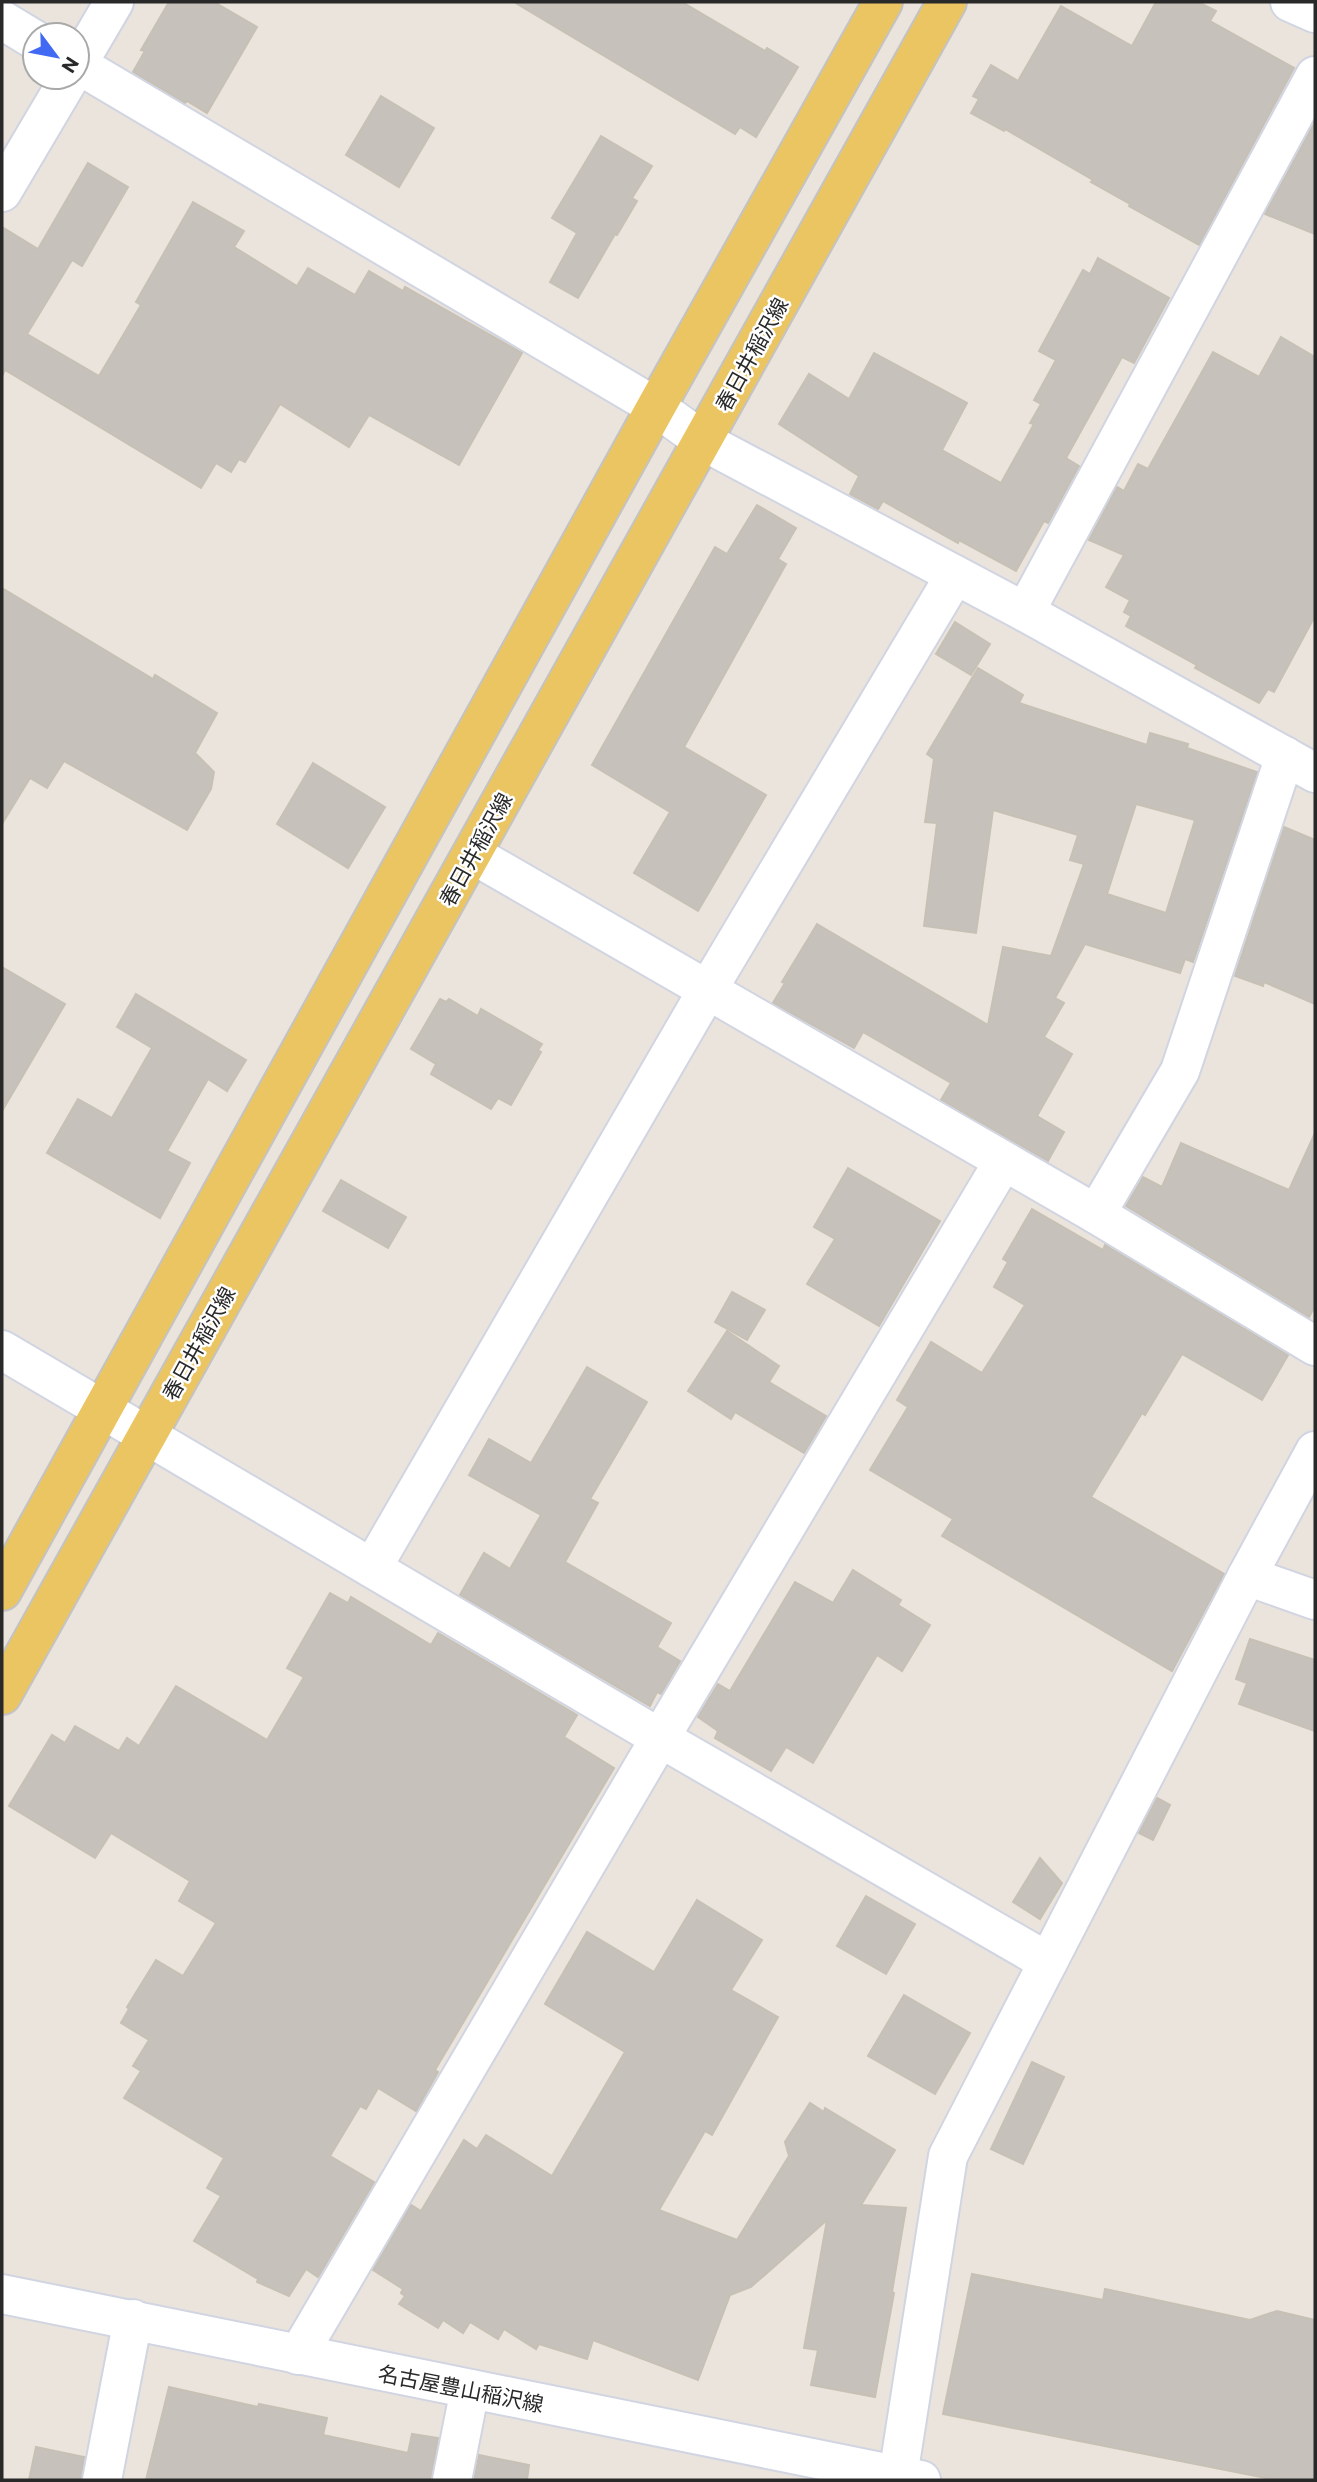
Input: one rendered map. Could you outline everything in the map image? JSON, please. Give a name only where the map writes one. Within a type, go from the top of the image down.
[{"type":"main road","points":[[2,1591],[656,407],[883,2]]},
{"type":"main road","name":"春日井稲沢線","points":[[2,1695],[947,2]]},
{"type":"street","points":[[91,41],[114,2]]},
{"type":"street","points":[[1290,2],[1315,13]]},
{"type":"street","points":[[2,20],[21,32]]},
{"type":"street","points":[[91,72],[656,407],[703,441],[1026,612],[1300,764],[1180,1071],[1096,1214]]},
{"type":"street","points":[[1026,612],[1315,76]]},
{"type":"street","points":[[2,192],[62,91]]},
{"type":"street","points":[[372,1568],[708,989],[955,575]]},
{"type":"street","points":[[472,854],[1096,1214],[1315,1346]]},
{"type":"street","points":[[298,2355],[660,1738],[1003,1162]]},
{"type":"street","points":[[2,1350],[660,1738],[1048,1962]]},
{"type":"street","points":[[910,2478],[948,2156],[1247,1576],[1315,1451]]},
{"type":"street","points":[[1247,1576],[1315,1600]]},
{"type":"street","name":"名古屋豊山稲沢線","points":[[2,2294],[910,2478]]},
{"type":"street","points":[[102,2480],[133,2319]]},
{"type":"street","points":[[452,2480],[470,2389]]},
{"type":"building","points":[[169,2],[214,2],[257,27],[207,113],[133,72],[145,51],[141,50]]},
{"type":"building","points":[[514,2],[682,2],[765,51],[767,48],[798,67],[756,137],[740,127],[735,134]]},
{"type":"building","points":[[1156,2],[1198,2],[1216,11],[1210,21],[1294,68],[1199,245],[1129,206],[1130,204],[1091,182],[1093,180],[1005,129],[1004,131],[971,113],[979,99],[973,96],[991,65],[1018,81],[1061,6],[1132,46]]},
{"type":"building","points":[[381,96],[434,128],[399,187],[346,155]]},
{"type":"building","points":[[1315,122],[1315,234],[1265,214]]},
{"type":"building","points":[[601,136],[652,166],[632,198],[637,201],[578,298],[550,282],[577,233],[552,218]]},
{"type":"building","points":[[88,163],[128,187],[82,266],[72,260],[27,334],[99,376],[141,305],[136,302],[193,202],[244,231],[234,247],[297,286],[308,268],[355,295],[369,271],[403,291],[405,287],[522,353],[459,465],[369,415],[349,447],[280,404],[245,462],[239,459],[231,472],[216,463],[201,488],[5,370],[2,376],[2,227],[38,249]]},
{"type":"building","points":[[1098,258],[1169,298],[1134,363],[1122,357],[1066,458],[1079,466],[1048,523],[1044,521],[1016,571],[959,540],[958,543],[883,501],[878,509],[850,494],[859,476],[779,424],[809,374],[849,399],[874,353],[967,403],[942,450],[1001,483],[1034,424],[1030,423],[1041,404],[1034,400],[1056,360],[1039,351],[1083,270],[1090,274]]},
{"type":"building","points":[[1281,337],[1315,357],[1315,616],[1274,692],[1268,689],[1259,703],[1126,626],[1131,616],[1124,612],[1130,600],[1106,587],[1124,555],[1089,540],[1117,487],[1124,491],[1138,464],[1148,469],[1213,352],[1259,377]]},
{"type":"building","points":[[757,505],[796,528],[778,559],[786,564],[684,747],[766,795],[698,911],[634,873],[670,812],[592,765],[715,547],[727,554]]},
{"type":"building","points":[[2,588],[153,679],[155,675],[217,713],[195,753],[214,772],[211,789],[187,830],[64,761],[47,788],[30,778],[2,824]]},
{"type":"building","points":[[955,622],[990,644],[971,675],[936,654]]},
{"type":"building","points":[[978,668],[1023,695],[1019,703],[1147,745],[1150,733],[1188,744],[1187,748],[1257,772],[1193,962],[1185,959],[1180,973],[1085,944],[1055,998],[1064,1003],[1044,1037],[1072,1054],[1037,1116],[1064,1132],[1048,1161],[941,1100],[951,1083],[863,1032],[854,1048],[773,1003],[785,983],[782,982],[817,924],[988,1025],[1003,947],[1051,956],[1084,864],[1070,860],[1078,835],[993,810],[976,933],[924,926],[937,823],[925,822],[934,759],[927,754]],"holes":[[[1136,804],[1195,820],[1166,913],[1107,894]]]},
{"type":"building","points":[[313,763],[385,807],[348,868],[277,824]]},
{"type":"building","points":[[1284,827],[1315,840],[1315,1004],[1264,982],[1263,986],[1235,976]]},
{"type":"building","points":[[2,967],[65,1004],[2,1111]]},
{"type":"building","points":[[136,994],[246,1060],[227,1091],[208,1079],[167,1151],[190,1163],[160,1218],[47,1153],[78,1099],[112,1118],[152,1048],[117,1027]]},
{"type":"building","points":[[440,999],[446,1002],[449,999],[478,1016],[481,1009],[542,1044],[538,1050],[541,1052],[511,1105],[498,1098],[491,1109],[431,1074],[436,1064],[411,1049]]},
{"type":"building","points":[[1315,1133],[1315,1306],[1309,1317],[1126,1206],[1143,1177],[1162,1187],[1181,1143],[1289,1190]]},
{"type":"building","points":[[848,1168],[940,1221],[879,1326],[807,1284],[835,1239],[814,1227]]},
{"type":"building","points":[[341,1180],[406,1217],[388,1248],[323,1211]]},
{"type":"building","points":[[1032,1209],[1103,1250],[1105,1245],[1288,1355],[1262,1400],[1182,1354],[1091,1497],[1224,1574],[1172,1671],[942,1536],[953,1519],[870,1470],[908,1407],[897,1400],[931,1342],[982,1373],[1025,1305],[994,1287],[1008,1262],[1003,1259]]},
{"type":"building","points":[[732,1292],[765,1310],[747,1340],[715,1322]]},
{"type":"building","points":[[727,1331],[779,1366],[769,1382],[826,1416],[804,1453],[735,1412],[731,1419],[688,1391]]},
{"type":"building","points":[[587,1367],[647,1402],[590,1499],[598,1503],[565,1562],[671,1623],[657,1647],[680,1661],[661,1694],[657,1692],[650,1706],[460,1595],[484,1553],[510,1569],[541,1515],[469,1475],[489,1439],[531,1463]]},
{"type":"building","points":[[853,1570],[901,1600],[898,1605],[930,1625],[902,1671],[877,1655],[813,1763],[786,1747],[771,1771],[715,1738],[718,1731],[698,1717],[718,1684],[730,1691],[795,1582],[833,1603]]},
{"type":"building","points":[[330,1593],[348,1603],[351,1597],[431,1645],[438,1633],[577,1715],[564,1737],[614,1768],[435,2070],[438,2072],[416,2111],[378,2088],[366,2109],[360,2106],[330,2156],[374,2182],[318,2277],[306,2269],[289,2296],[257,2282],[258,2279],[194,2241],[221,2196],[207,2188],[224,2158],[124,2098],[141,2071],[133,2066],[149,2040],[121,2023],[129,2009],[127,2007],[156,1960],[183,1976],[216,1923],[179,1901],[190,1881],[111,1833],[95,1858],[9,1806],[52,1735],[65,1743],[75,1726],[119,1751],[127,1738],[139,1746],[176,1686],[267,1740],[304,1677],[287,1668]]},
{"type":"building","points":[[1250,1639],[1315,1660],[1315,1731],[1239,1704],[1247,1683],[1236,1679]]},
{"type":"building","points":[[1157,1798],[1170,1805],[1153,1840],[1139,1833]]},
{"type":"building","points":[[1040,1858],[1062,1883],[1040,1919],[1013,1902]]},
{"type":"building","points":[[866,1896],[915,1924],[886,1974],[837,1946]]},
{"type":"building","points":[[697,1900],[762,1940],[731,1990],[778,2017],[712,2135],[705,2131],[659,2210],[737,2240],[789,2156],[785,2142],[810,2103],[824,2112],[825,2108],[895,2150],[861,2205],[906,2208],[875,2397],[811,2385],[818,2350],[804,2348],[827,2220],[751,2287],[730,2295],[698,2380],[593,2340],[587,2359],[539,2344],[536,2349],[504,2329],[498,2339],[470,2322],[463,2333],[443,2320],[438,2328],[399,2304],[405,2296],[401,2293],[403,2289],[373,2270],[411,2205],[421,2211],[464,2140],[477,2149],[486,2135],[552,2176],[625,2052],[545,2004],[587,1932],[654,1972]]},
{"type":"building","points":[[904,1995],[970,2033],[935,2094],[868,2056]]},
{"type":"building","points":[[1032,2062],[1064,2077],[1023,2164],[991,2149]]},
{"type":"building","points":[[972,2274],[1103,2300],[1105,2289],[1250,2320],[1277,2311],[1315,2320],[1315,2480],[1276,2480],[943,2414]]},
{"type":"building","points":[[169,2387],[258,2407],[259,2404],[327,2418],[323,2435],[408,2453],[412,2434],[438,2438],[431,2480],[146,2480]]},
{"type":"building","points":[[36,2447],[84,2457],[81,2480],[29,2480]]},
{"type":"building","points":[[479,2455],[529,2465],[527,2480],[474,2480]]}]
